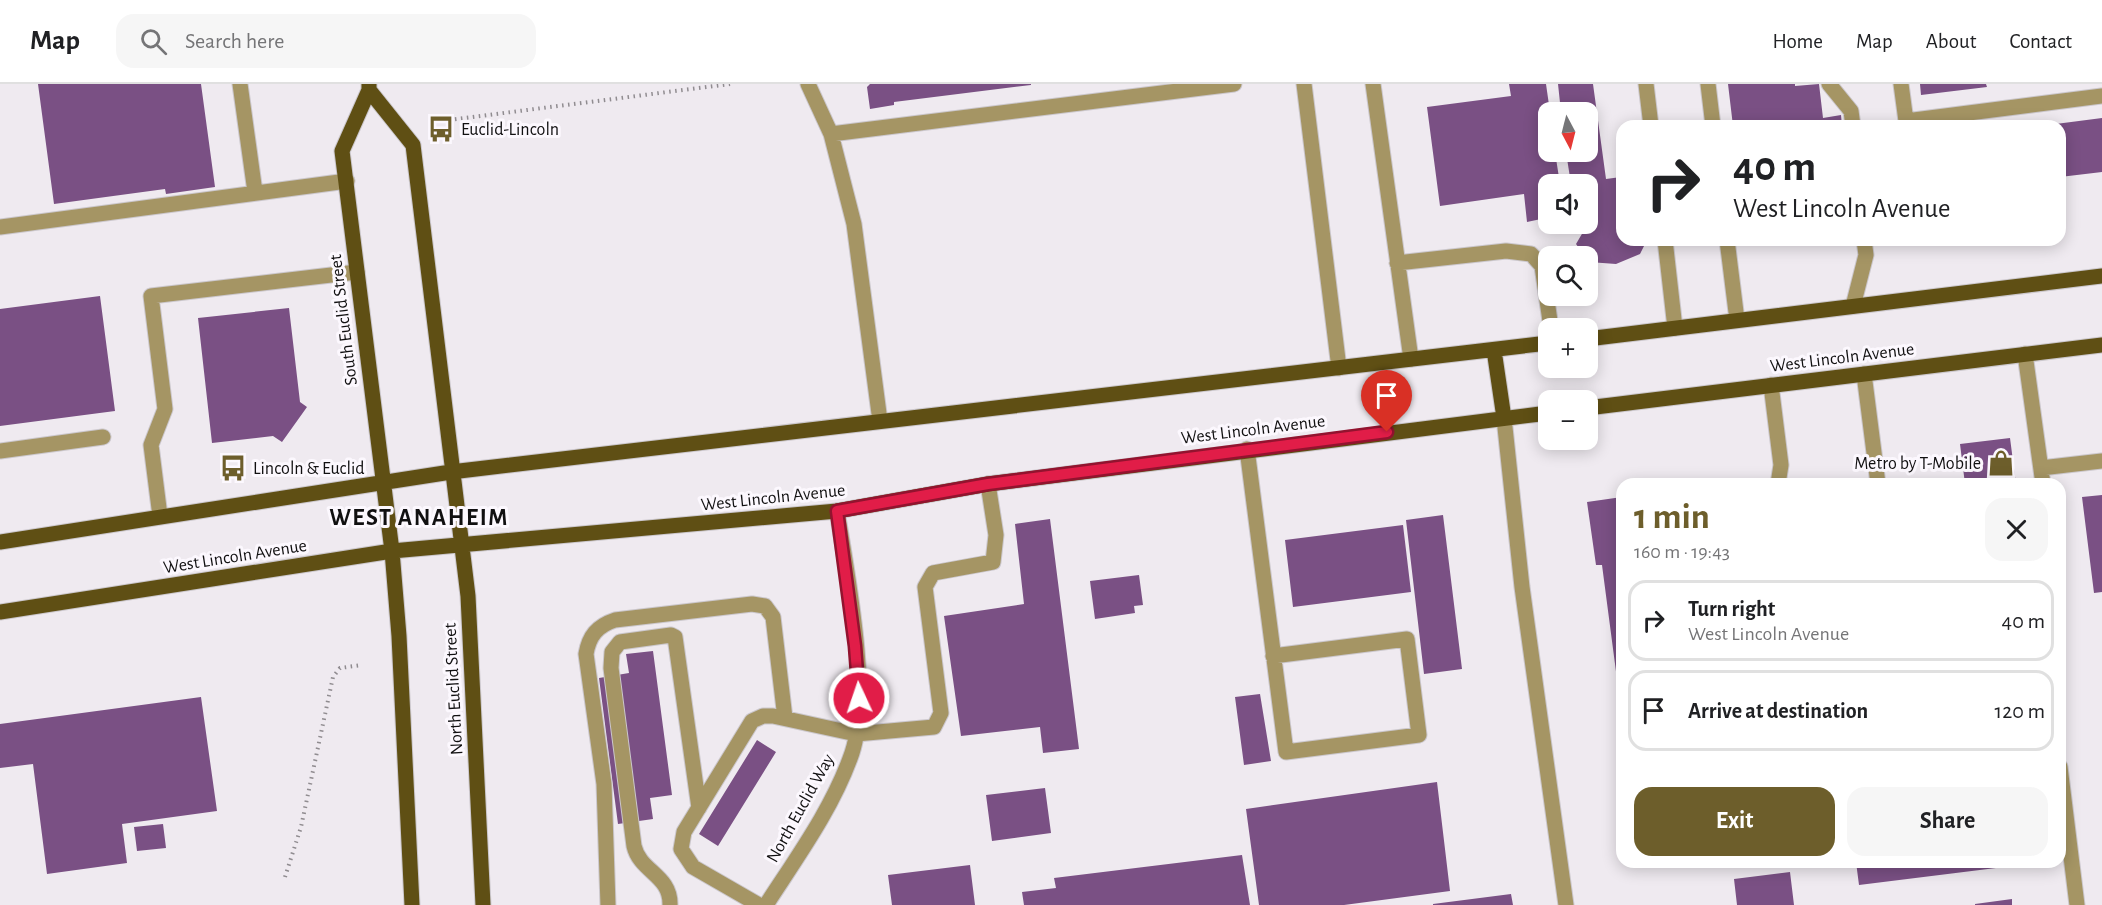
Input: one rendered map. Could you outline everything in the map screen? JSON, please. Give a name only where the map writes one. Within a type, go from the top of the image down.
[{"type":"main road","name":"South Euclid Street","points":[[392,551],[381,482],[342,151],[369,87],[413,145],[451,472]]},
{"type":"main road","points":[[1598,338],[2102,276]]},
{"type":"main road","points":[[0,542],[451,472],[1538,344]]},
{"type":"main road","name":"West Lincoln Avenue","points":[[1598,407],[2102,345]]},
{"type":"main road","points":[[1494,350],[1504,418]]},
{"type":"main road","name":"West Lincoln Avenue","points":[[0,612],[392,551],[837,511],[988,484],[1246,449],[1538,414]]},
{"type":"main road","name":"North Euclid Street","points":[[451,472],[468,596],[483,905]]},
{"type":"main road","points":[[392,551],[399,636],[412,905]]},
{"type":"street","points":[[240,84],[255,192]]},
{"type":"street","points":[[808,84],[831,134],[854,224],[880,421]]},
{"type":"street","points":[[831,134],[1234,84]]},
{"type":"street","points":[[1304,84],[1339,368]]},
{"type":"street","points":[[1373,84],[1411,359]]},
{"type":"street","points":[[1646,84],[1650,120]]},
{"type":"street","points":[[1708,84],[1712,120]]},
{"type":"street","points":[[1829,84],[1851,111],[1852,120]]},
{"type":"street","points":[[1901,84],[1906,120]]},
{"type":"street","points":[[1914,120],[2102,96]]},
{"type":"street","points":[[0,227],[347,181]]},
{"type":"street","points":[[1666,246],[1675,328]]},
{"type":"street","points":[[1729,246],[1737,320]]},
{"type":"street","points":[[1852,306],[1866,255],[1865,246]]},
{"type":"street","points":[[1397,263],[1506,251],[1531,254],[1542,266],[1550,318]]},
{"type":"street","points":[[160,516],[151,445],[165,409],[151,296],[357,272]]},
{"type":"street","points":[[2025,354],[2042,478]]},
{"type":"street","points":[[1864,374],[1877,478]]},
{"type":"street","points":[[1771,385],[1781,465],[1779,478]]},
{"type":"street","points":[[1504,418],[1524,598],[1566,905]]},
{"type":"street","points":[[0,450],[104,437]]},
{"type":"street","points":[[1246,449],[1273,656],[1286,752],[1419,735],[1407,639],[1273,656]]},
{"type":"street","points":[[2041,468],[2102,461]]},
{"type":"street","points":[[759,905],[693,867],[686,860],[681,849],[682,840],[699,808],[752,721],[763,716],[785,718],[856,734],[934,727],[941,713],[926,587],[933,573],[993,562],[996,535],[988,484]]},
{"type":"street","name":"North Euclid Way","points":[[766,905],[829,802],[842,776],[856,734],[859,698],[855,646],[837,511]]},
{"type":"street","points":[[608,905],[604,784],[586,654],[591,636],[597,629],[615,620],[752,604],[765,606],[773,617],[785,718]]},
{"type":"street","points":[[670,905],[665,883],[640,862],[634,846],[611,668],[612,652],[620,642],[671,635],[675,637],[699,808]]},
{"type":"street","points":[[2066,816],[2077,905]]},
{"type":"path","points":[[449,120],[730,84]]},
{"type":"path","points":[[285,877],[301,827],[333,677],[340,668],[362,665]]},
{"type":"building","points":[[38,84],[201,84],[215,187],[166,194],[165,189],[54,204]]},
{"type":"building","points":[[870,84],[1031,85],[894,102],[894,105],[870,109],[867,87]]},
{"type":"building","points":[[1509,84],[1546,84],[1549,102],[1538,102],[1538,162],[1557,162],[1558,174],[1538,174],[1538,220],[1527,222],[1524,194],[1440,206],[1427,107],[1511,96]]},
{"type":"building","points":[[1558,84],[1593,84],[1595,102],[1560,102]]},
{"type":"building","points":[[1728,84],[1795,84],[1795,86],[1819,84],[1823,118],[1841,115],[1841,120],[1732,120]]},
{"type":"building","points":[[1920,84],[1986,84],[1987,87],[1921,95]]},
{"type":"building","points":[[2102,118],[2102,172],[2066,176],[2066,123]]},
{"type":"building","points":[[1598,121],[1606,179],[1616,178],[1616,246],[1644,246],[1640,254],[1616,264],[1598,263],[1598,246],[1577,246],[1576,244],[1582,234],[1598,234],[1598,174],[1569,174],[1568,162],[1598,162]]},
{"type":"building","points":[[100,296],[115,411],[0,426],[0,309]]},
{"type":"building","points":[[289,308],[300,402],[307,407],[282,442],[273,436],[212,443],[198,318]]},
{"type":"building","points":[[2010,438],[2015,478],[1964,478],[1960,444]]},
{"type":"building","points":[[2102,495],[2102,592],[2094,593],[2082,497]]},
{"type":"building","points":[[1616,498],[1616,672],[1602,565],[1596,565],[1587,502]]},
{"type":"building","points":[[1443,515],[1462,669],[1424,674],[1406,520]]},
{"type":"building","points":[[1050,519],[1079,749],[1043,753],[1040,727],[961,736],[944,616],[1024,604],[1015,524]]},
{"type":"building","points":[[1403,525],[1411,592],[1293,607],[1285,540]]},
{"type":"building","points":[[1139,575],[1143,605],[1134,606],[1135,613],[1095,619],[1090,581]]},
{"type":"building","points":[[653,651],[672,795],[650,798],[653,819],[618,824],[599,678],[629,673],[626,654]]},
{"type":"building","points":[[1260,694],[1271,761],[1244,765],[1235,697]]},
{"type":"building","points":[[201,697],[217,811],[122,824],[127,863],[47,874],[33,764],[0,768],[0,724]]},
{"type":"building","points":[[757,740],[776,752],[718,846],[699,834]]},
{"type":"building","points":[[1437,782],[1450,891],[1344,905],[1259,905],[1246,809]]},
{"type":"building","points":[[1045,788],[1051,833],[992,841],[986,795]]},
{"type":"building","points":[[163,824],[166,848],[137,851],[134,827]]},
{"type":"building","points":[[1242,855],[1250,905],[1024,905],[1022,892],[1056,888],[1054,878]]},
{"type":"building","points":[[970,865],[975,905],[892,905],[888,875]]},
{"type":"building","points":[[1857,868],[1996,868],[1859,885]]},
{"type":"building","points":[[1790,872],[1794,905],[1737,905],[1734,879]]},
{"type":"building","points":[[1511,894],[1513,905],[1433,905],[1433,904]]},
{"type":"building","points":[[2012,899],[2012,905],[1975,905],[1975,904]]},
{"type":"place","name":"Euclid-Lincoln","points":[[441,129]]},
{"type":"place","name":"Metro by T-Mobile","points":[[2001,463]]},
{"type":"place","name":"Lincoln & Euclid","points":[[233,468]]},
{"type":"district","name":"WEST ANAHEIM","points":[[419,517]]},
{"type":"route","points":[[859,698],[845,558],[837,511],[864,508],[952,489],[1387,432]]}]
